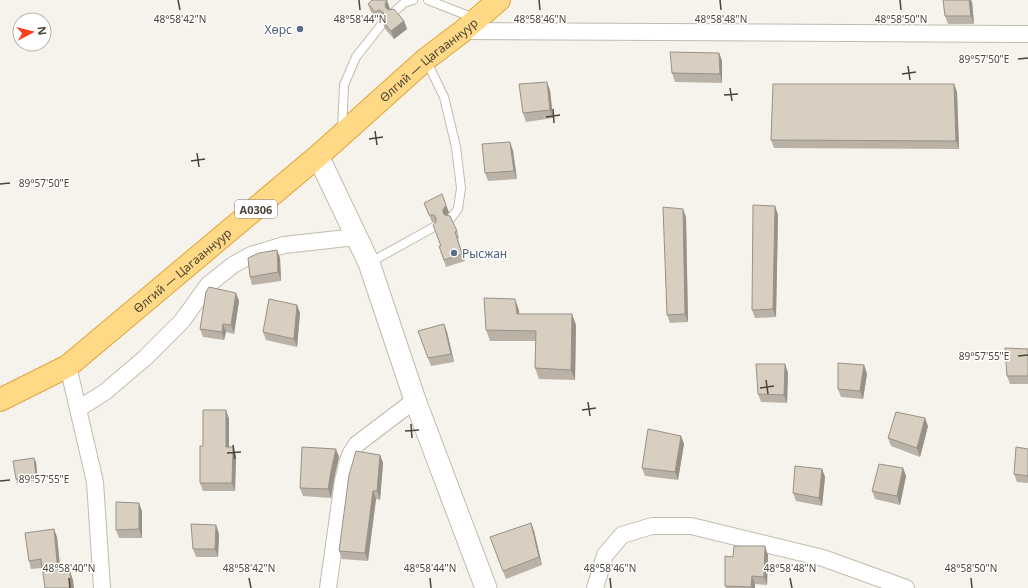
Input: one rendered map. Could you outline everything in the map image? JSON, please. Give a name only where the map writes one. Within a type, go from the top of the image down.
[{"type":"highway","name":"Өлгий — Цагааннуур","points":[[0,400],[68,366],[318,156],[426,59],[470,25],[499,0]]},
{"type":"street","points":[[470,25],[1028,34]]},
{"type":"street","points":[[318,156],[369,263],[415,400],[486,588]]},
{"type":"street","points":[[78,409],[105,392],[145,358],[182,321],[208,286],[233,265],[251,255],[284,245],[356,237]]},
{"type":"street","points":[[68,366],[96,482],[102,588]]},
{"type":"street","points":[[328,588],[343,481],[351,453],[356,444],[415,400]]},
{"type":"street","points":[[595,588],[606,555],[622,535],[652,526],[691,526],[823,558],[906,588]]},
{"type":"lane","points":[[393,13],[404,3],[413,0]]},
{"type":"lane","points":[[428,0],[470,25]]},
{"type":"lane","points":[[342,135],[344,85],[356,58],[382,24]]},
{"type":"lane","points":[[426,59],[444,97],[456,147],[461,188],[458,209],[451,218]]},
{"type":"lane","points":[[369,263],[434,227]]},
{"type":"building","points":[[372,0],[387,0],[385,4],[386,8],[389,10],[394,9],[404,21],[391,31],[382,20],[384,16],[383,12],[379,10],[375,12],[368,4]]},
{"type":"building","points":[[943,0],[969,0],[971,16],[945,16]]},
{"type":"building","points":[[670,52],[719,53],[720,74],[672,73]]},
{"type":"building","points":[[547,82],[550,110],[523,113],[519,84]]},
{"type":"building","points":[[773,84],[954,84],[956,141],[771,140]]},
{"type":"building","points":[[510,142],[514,171],[485,173],[482,144]]},
{"type":"building","points":[[442,194],[446,205],[443,213],[450,216],[457,231],[455,232],[462,254],[444,260],[439,246],[441,246],[433,225],[436,222],[436,218],[434,215],[429,215],[424,203]]},
{"type":"building","points":[[753,205],[775,206],[773,309],[752,310]]},
{"type":"building","points":[[663,207],[683,209],[685,314],[667,315]]},
{"type":"building","points":[[277,250],[278,272],[250,277],[248,258],[259,253]]},
{"type":"building","points":[[209,287],[236,293],[231,325],[223,324],[222,332],[200,329],[206,292]]},
{"type":"building","points":[[484,298],[515,299],[517,314],[572,314],[571,370],[535,368],[536,331],[486,330]]},
{"type":"building","points":[[269,299],[297,305],[294,339],[263,332]]},
{"type":"building","points":[[444,324],[451,354],[428,358],[418,331]]},
{"type":"building","points":[[1005,348],[1028,349],[1028,376],[1007,376]]},
{"type":"building","points":[[838,363],[864,365],[860,391],[838,389]]},
{"type":"building","points":[[756,364],[785,364],[784,395],[758,394]]},
{"type":"building","points":[[203,410],[226,410],[226,447],[233,447],[232,483],[200,483],[200,446],[203,446]]},
{"type":"building","points":[[896,412],[925,418],[917,448],[888,438]]},
{"type":"building","points":[[648,429],[681,436],[675,472],[642,468]]},
{"type":"building","points":[[302,447],[336,449],[328,489],[300,488]]},
{"type":"building","points":[[1016,447],[1028,449],[1028,476],[1014,474]]},
{"type":"building","points":[[356,451],[380,455],[377,491],[373,491],[365,553],[339,551],[349,475]]},
{"type":"building","points":[[34,458],[36,477],[16,479],[13,461]]},
{"type":"building","points":[[879,464],[903,468],[897,496],[872,491]]},
{"type":"building","points":[[795,466],[822,469],[819,498],[793,493]]},
{"type":"building","points":[[116,502],[139,503],[139,529],[116,530]]},
{"type":"building","points":[[531,523],[539,557],[503,571],[490,537]]},
{"type":"building","points":[[191,524],[216,525],[215,549],[193,549]]},
{"type":"building","points":[[54,529],[58,572],[70,571],[71,588],[45,588],[41,559],[29,561],[25,533]]},
{"type":"building","points":[[734,546],[765,546],[764,577],[752,576],[751,587],[725,586],[725,556],[733,557]]},
{"type":"place","name":"Хөрс","points":[[300,29]]},
{"type":"place","name":"Рысжан","points":[[454,253]]}]
